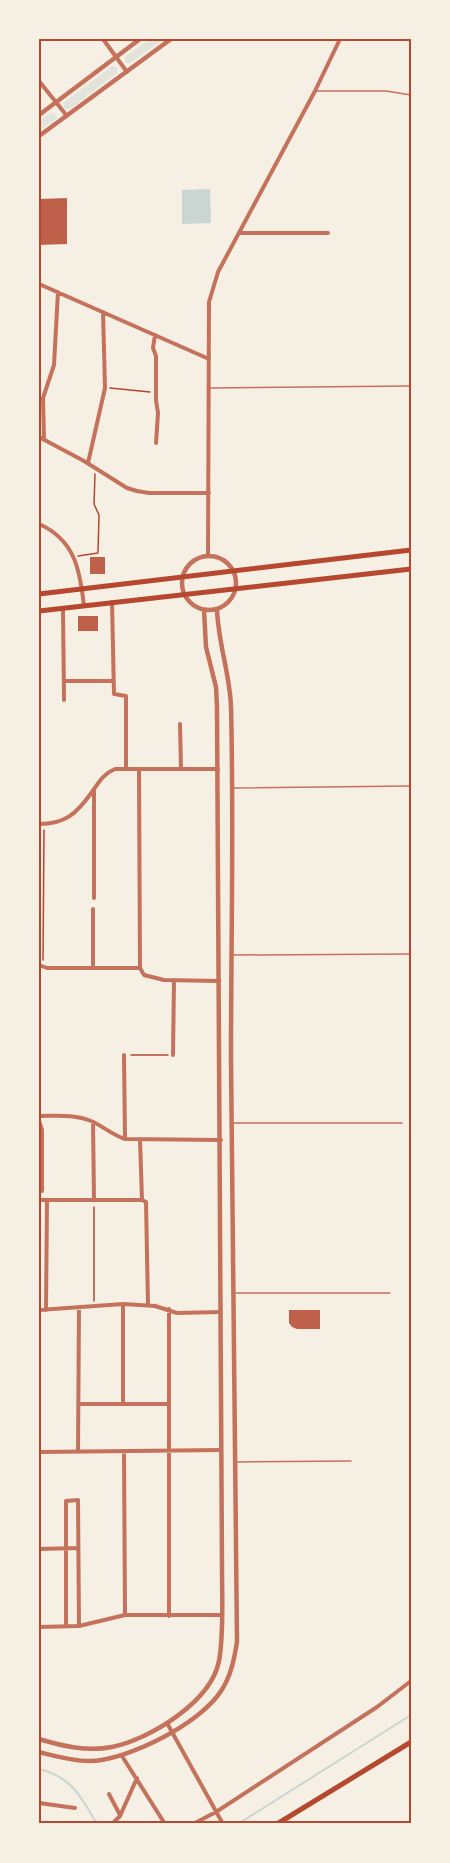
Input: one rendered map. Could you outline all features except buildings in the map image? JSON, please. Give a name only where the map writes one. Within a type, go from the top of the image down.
[{"type":"main road","points":[[39,594],[411,550]]},
{"type":"main road","points":[[39,611],[411,568]]},
{"type":"main road","points":[[277,1824],[411,1742]]},
{"type":"street","points":[[103,39],[127,72]]},
{"type":"street","points":[[39,115],[140,39]]},
{"type":"street","points":[[39,136],[171,39]]},
{"type":"street","points":[[208,556],[209,302],[218,272],[315,91],[340,39]]},
{"type":"street","points":[[39,81],[67,116]]},
{"type":"street","points":[[239,233],[328,233]]},
{"type":"street","points":[[39,284],[209,358]]},
{"type":"street","points":[[58,292],[54,365],[43,398],[41,438],[88,463],[127,488],[149,493],[209,493]]},
{"type":"street","points":[[88,463],[105,387],[104,312]]},
{"type":"street","points":[[155,335],[153,348],[156,356],[158,419],[156,443]]},
{"type":"street","points":[[39,524],[68,544],[74,556],[84,606]]},
{"type":"street","points":[[208,556],[223,560],[233,571],[236,589],[229,602],[217,609],[204,610],[194,606],[184,593],[183,578],[192,563],[208,556]]},
{"type":"street","points":[[112,602],[114,694],[126,696],[126,769]]},
{"type":"street","points":[[63,608],[64,700]]},
{"type":"street","points":[[39,1752],[88,1761],[108,1760],[156,1741],[210,1705],[221,1691],[229,1675],[237,1642],[231,1055],[231,724],[230,695],[218,637],[217,609]]},
{"type":"street","points":[[39,1739],[67,1747],[88,1749],[111,1747],[138,1738],[184,1711],[203,1693],[219,1662],[222,1569],[218,724],[216,696],[206,647],[204,610]]},
{"type":"street","points":[[64,681],[114,681]]},
{"type":"street","points":[[216,696],[230,695]]},
{"type":"street","points":[[180,723],[181,769]]},
{"type":"street","points":[[218,724],[231,724]]},
{"type":"street","points":[[41,824],[64,821],[75,813],[107,773],[115,769],[218,769]]},
{"type":"street","points":[[140,769],[140,968],[144,975],[164,980],[219,981]]},
{"type":"street","points":[[93,791],[94,898]]},
{"type":"street","points":[[219,873],[232,873]]},
{"type":"street","points":[[93,909],[93,968]]},
{"type":"street","points":[[41,966],[140,968]]},
{"type":"street","points":[[173,1055],[174,980]]},
{"type":"street","points":[[124,1054],[125,1139]]},
{"type":"street","points":[[220,1055],[231,1055]]},
{"type":"street","points":[[39,1116],[76,1116],[125,1139],[221,1140]]},
{"type":"street","points":[[39,1121],[42,1130],[42,1191]]},
{"type":"street","points":[[93,1122],[94,1200]]},
{"type":"street","points":[[140,1139],[142,1200]]},
{"type":"street","points":[[39,1200],[142,1200],[146,1202],[148,1305]]},
{"type":"street","points":[[46,1310],[47,1200]]},
{"type":"street","points":[[221,1218],[233,1217]]},
{"type":"street","points":[[39,1310],[123,1304],[148,1305],[177,1313],[221,1312]]},
{"type":"street","points":[[123,1304],[123,1404]]},
{"type":"street","points":[[78,1452],[79,1308]]},
{"type":"street","points":[[169,1309],[169,1616]]},
{"type":"street","points":[[221,1394],[234,1393]]},
{"type":"street","points":[[79,1404],[168,1404]]},
{"type":"street","points":[[39,1452],[221,1450]]},
{"type":"street","points":[[124,1451],[125,1615]]},
{"type":"street","points":[[66,1626],[66,1501],[78,1500],[79,1626]]},
{"type":"street","points":[[39,1549],[78,1548]]},
{"type":"street","points":[[222,1569],[236,1569]]},
{"type":"street","points":[[39,1627],[79,1626],[125,1615],[222,1615]]},
{"type":"street","points":[[193,1824],[216,1812],[376,1707],[411,1681]]},
{"type":"street","points":[[166,1722],[223,1824]]},
{"type":"street","points":[[122,1756],[165,1824]]},
{"type":"street","points":[[113,1824],[120,1816],[137,1777]]},
{"type":"street","points":[[109,1794],[120,1816]]},
{"type":"street","points":[[39,1803],[75,1808]]},
{"type":"lane","points":[[315,91],[386,91],[411,95]]},
{"type":"lane","points":[[209,388],[411,386]]},
{"type":"lane","points":[[232,788],[411,786]]},
{"type":"lane","points":[[232,955],[409,954]]},
{"type":"lane","points":[[232,1123],[402,1123]]},
{"type":"lane","points":[[234,1293],[390,1293]]},
{"type":"lane","points":[[236,1462],[351,1461]]},
{"type":"path","points":[[105,387],[157,392]]},
{"type":"path","points":[[74,556],[98,553],[99,515],[93,504],[95,468]]},
{"type":"path","points":[[41,824],[41,966]]},
{"type":"path","points":[[124,1054],[173,1055]]},
{"type":"path","points":[[94,1200],[94,1305]]},
{"type":"shaded area","points":[[150,39],[164,39],[129,64],[125,62],[125,57]]},
{"type":"shaded area","points":[[112,66],[117,68],[117,73],[68,110],[64,108],[63,103]]},
{"type":"shaded area","points":[[52,112],[57,118],[39,131],[39,121]]},
{"type":"shaded area","points":[[210,189],[211,223],[182,224],[182,190]]},
{"type":"waterway","points":[[238,1824],[411,1715]]},
{"type":"waterway","points":[[39,1769],[60,1777],[68,1783],[97,1824]]}]
